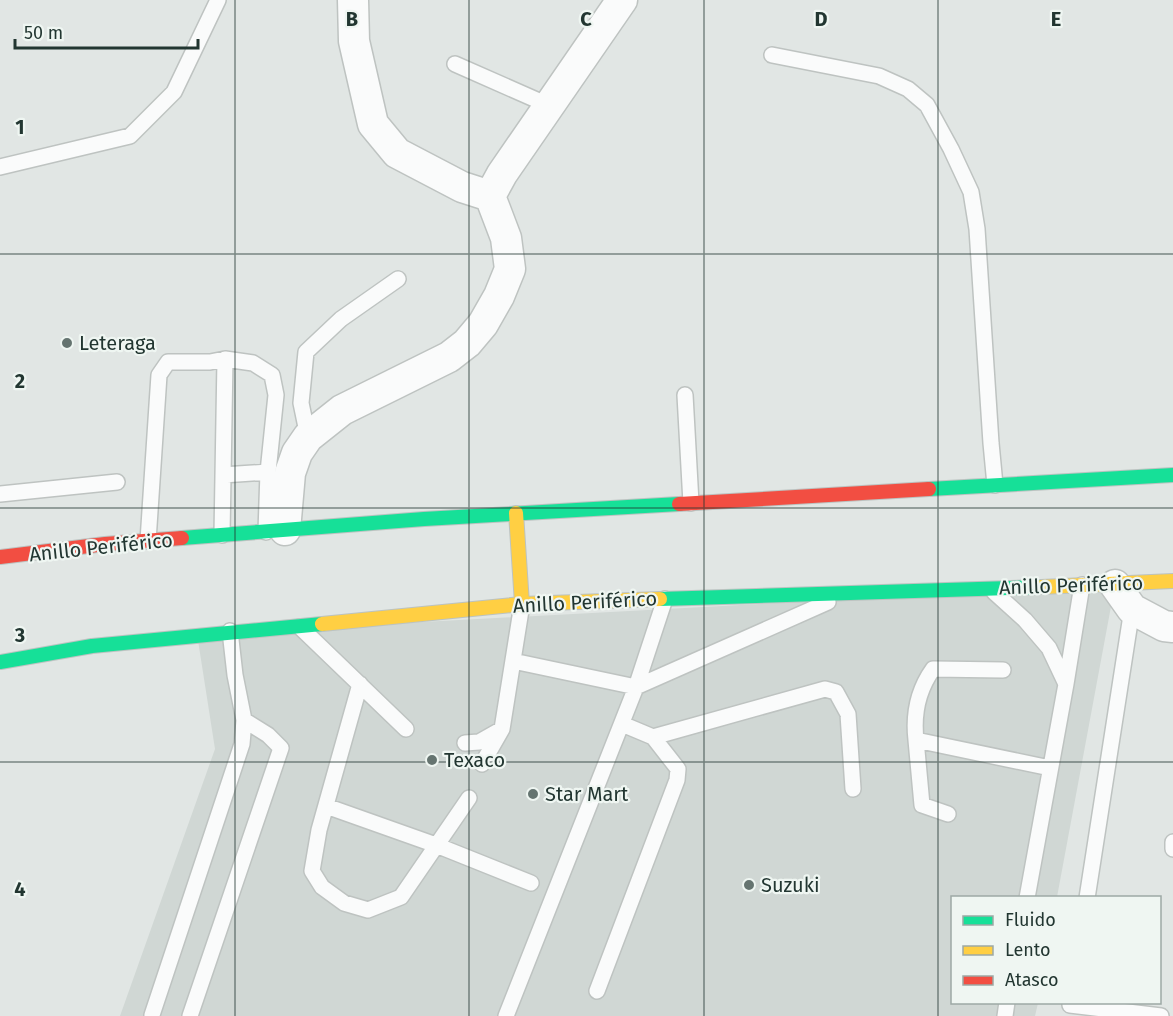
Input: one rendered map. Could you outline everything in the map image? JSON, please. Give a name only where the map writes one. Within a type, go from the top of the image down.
[{"type":"highway","name":"Anillo Periférico","points":[[1,553],[516,513],[1173,475]]},
{"type":"highway","points":[[516,513],[522,604]]},
{"type":"highway","name":"Anillo Periférico","points":[[0,662],[92,645],[522,604],[1115,585],[1173,581]]},
{"type":"street","points":[[353,0],[354,41],[373,124],[397,153],[462,188],[490,196]]},
{"type":"street","points":[[275,531],[297,453],[308,437],[342,410],[449,357],[467,343],[483,324],[499,296],[510,268],[506,238],[490,196],[548,105],[622,0]]},
{"type":"street","points":[[1115,585],[1132,609],[1164,626],[1173,627]]},
{"type":"lane","points":[[0,167],[130,136],[174,92],[218,0]]},
{"type":"lane","points":[[772,55],[879,76],[908,89],[927,105],[951,149],[971,192],[977,229],[995,485]]},
{"type":"lane","points":[[455,63],[548,105]]},
{"type":"lane","points":[[308,437],[301,403],[306,352],[341,320],[398,279]]},
{"type":"lane","points":[[222,535],[225,359]]},
{"type":"lane","points":[[148,541],[159,375],[168,362],[210,362],[225,359],[253,363],[272,375],[276,395],[268,472],[275,531]]},
{"type":"lane","points":[[685,395],[691,502]]},
{"type":"lane","points":[[223,475],[268,472]]},
{"type":"lane","points":[[0,494],[117,482]]},
{"type":"lane","points":[[1027,896],[1082,585]]},
{"type":"lane","points":[[989,588],[1025,620],[1049,648],[1066,684]]},
{"type":"lane","points":[[513,661],[636,687],[850,592]]},
{"type":"lane","points":[[506,1016],[622,724],[665,598]]},
{"type":"lane","points":[[482,764],[502,729],[522,604]]},
{"type":"lane","points":[[1087,896],[1132,609]]},
{"type":"lane","points":[[298,625],[406,729]]},
{"type":"lane","points":[[152,1015],[242,744],[244,720],[235,675],[230,631]]},
{"type":"lane","points":[[948,814],[922,805],[914,724],[922,684],[933,669],[1003,670]]},
{"type":"lane","points":[[360,684],[319,830],[312,871],[322,887],[344,903],[368,910],[401,897],[469,798]]},
{"type":"lane","points":[[653,737],[825,689],[836,692],[848,714],[854,789]]},
{"type":"lane","points":[[190,1016],[281,748],[268,735],[244,720]]},
{"type":"lane","points":[[597,991],[677,780],[678,769],[653,737],[622,724]]},
{"type":"lane","points":[[465,743],[479,742],[502,729]]},
{"type":"lane","points":[[916,740],[1050,768]]},
{"type":"lane","points":[[326,806],[436,845],[531,884]]},
{"type":"lane","points":[[1173,842],[1173,849]]},
{"type":"lane","points":[[1070,1008],[1161,1016]]},
{"type":"shaded area","points":[[1115,585],[1057,896],[951,896],[951,1004],[1038,1004],[1035,1016],[120,1016],[215,749],[197,634]]},
{"type":"traffic: fast","points":[[929,489],[1173,475]]},
{"type":"traffic: fast","points":[[182,538],[424,519],[679,504]]},
{"type":"traffic: fast","points":[[660,599],[1041,587]]},
{"type":"traffic: fast","points":[[0,662],[92,646],[322,624]]},
{"type":"traffic: slow","points":[[516,513],[522,604]]},
{"type":"traffic: slow","points":[[1041,587],[1173,581]]},
{"type":"traffic: slow","points":[[322,624],[522,604],[660,599]]},
{"type":"traffic: jam","points":[[679,504],[929,489]]},
{"type":"traffic: jam","points":[[0,557],[105,544],[182,538]]},
{"type":"place","name":"Leteraga","points":[[67,343]]},
{"type":"place","name":"Texaco","points":[[432,760]]},
{"type":"place","name":"Star Mart","points":[[533,794]]},
{"type":"place","name":"Suzuki","points":[[749,885]]}]
